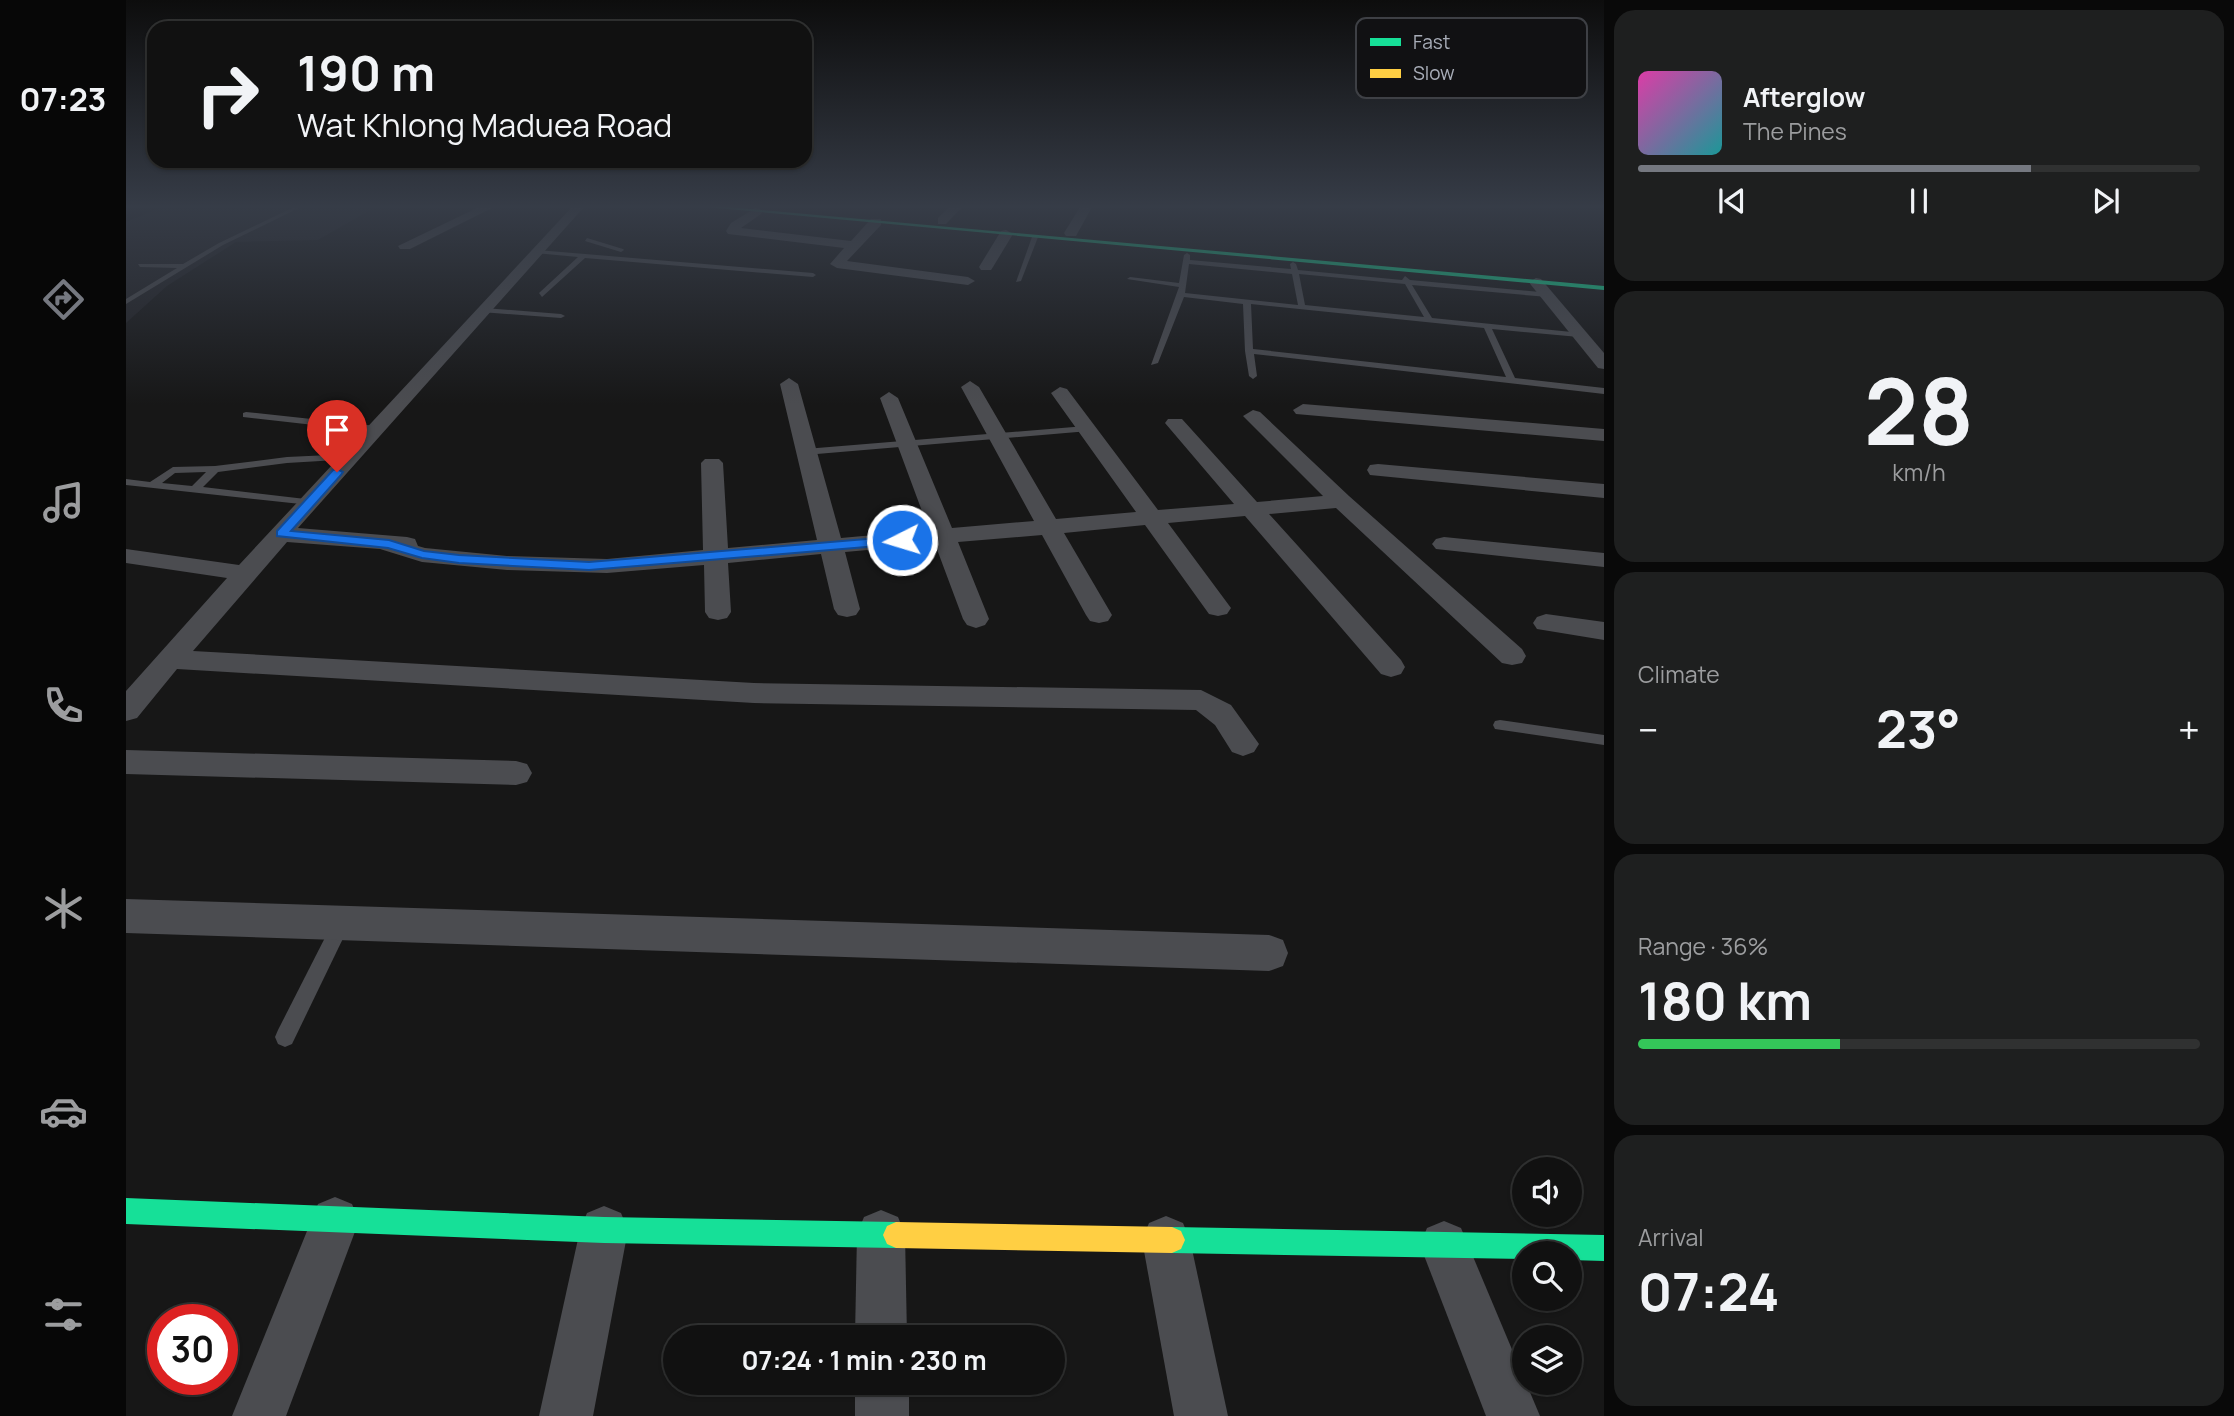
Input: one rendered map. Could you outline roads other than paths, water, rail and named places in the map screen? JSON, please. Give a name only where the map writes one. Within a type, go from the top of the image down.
[{"type":"main road","points":[[1372,273],[1542,288],[1604,288]]},
{"type":"main road","points":[[1526,273],[1604,280]]},
{"type":"main road","points":[[126,1210],[604,1230],[1604,1248]]},
{"type":"street","points":[[126,710],[245,573],[518,273]]},
{"type":"street","points":[[935,273],[968,281]]},
{"type":"street","points":[[1542,288],[1604,364]]},
{"type":"street","points":[[789,383],[847,609]]},
{"type":"street","points":[[970,387],[1099,615]]},
{"type":"street","points":[[1060,393],[1219,608]]},
{"type":"street","points":[[889,398],[976,619]]},
{"type":"street","points":[[1303,410],[1604,435]]},
{"type":"street","points":[[1253,416],[1341,501],[1512,656]]},
{"type":"street","points":[[1175,423],[1391,667]]},
{"type":"street","points":[[712,463],[718,612]]},
{"type":"street","points":[[1378,470],[1604,491]]},
{"type":"street","points":[[281,534],[389,544],[422,555],[507,563],[607,566],[1341,501]]},
{"type":"street","points":[[1444,544],[1604,560]]},
{"type":"street","points":[[126,556],[245,573]]},
{"type":"street","points":[[1546,623],[1604,631]]},
{"type":"street","points":[[169,659],[754,693],[1200,700],[1216,707],[1230,719],[1243,744]]},
{"type":"street","points":[[126,762],[516,773]]},
{"type":"street","points":[[126,916],[1269,953]]},
{"type":"street","points":[[259,1416],[335,1220]]},
{"type":"street","points":[[566,1416],[604,1230]]},
{"type":"street","points":[[881,1234],[881,1325]]},
{"type":"street","points":[[1166,1240],[1201,1416]]},
{"type":"street","points":[[1444,1245],[1513,1416]]},
{"type":"street","points":[[882,1395],[882,1416]]},
{"type":"lane","points":[[126,302],[172,273]]},
{"type":"lane","points":[[542,295],[565,273]]},
{"type":"lane","points":[[791,273],[813,275]]},
{"type":"lane","points":[[1018,281],[1021,273]]},
{"type":"lane","points":[[1154,363],[1181,295],[1184,273]]},
{"type":"lane","points":[[1295,273],[1302,307]]},
{"type":"lane","points":[[1404,276],[1429,320]]},
{"type":"lane","points":[[1130,279],[1182,285]]},
{"type":"lane","points":[[1181,295],[1579,335]]},
{"type":"lane","points":[[1248,303],[1252,376]]},
{"type":"lane","points":[[484,310],[561,316]]},
{"type":"lane","points":[[1487,326],[1512,381]]},
{"type":"lane","points":[[1249,351],[1604,391]]},
{"type":"lane","points":[[246,415],[376,429]]},
{"type":"lane","points":[[805,452],[1086,429]]},
{"type":"lane","points":[[152,485],[173,470],[351,457]]},
{"type":"lane","points":[[193,491],[215,469]]},
{"type":"lane","points":[[126,482],[310,502]]},
{"type":"lane","points":[[1500,725],[1604,740]]},
{"type":"lane","points":[[285,1037],[341,923]]}]
